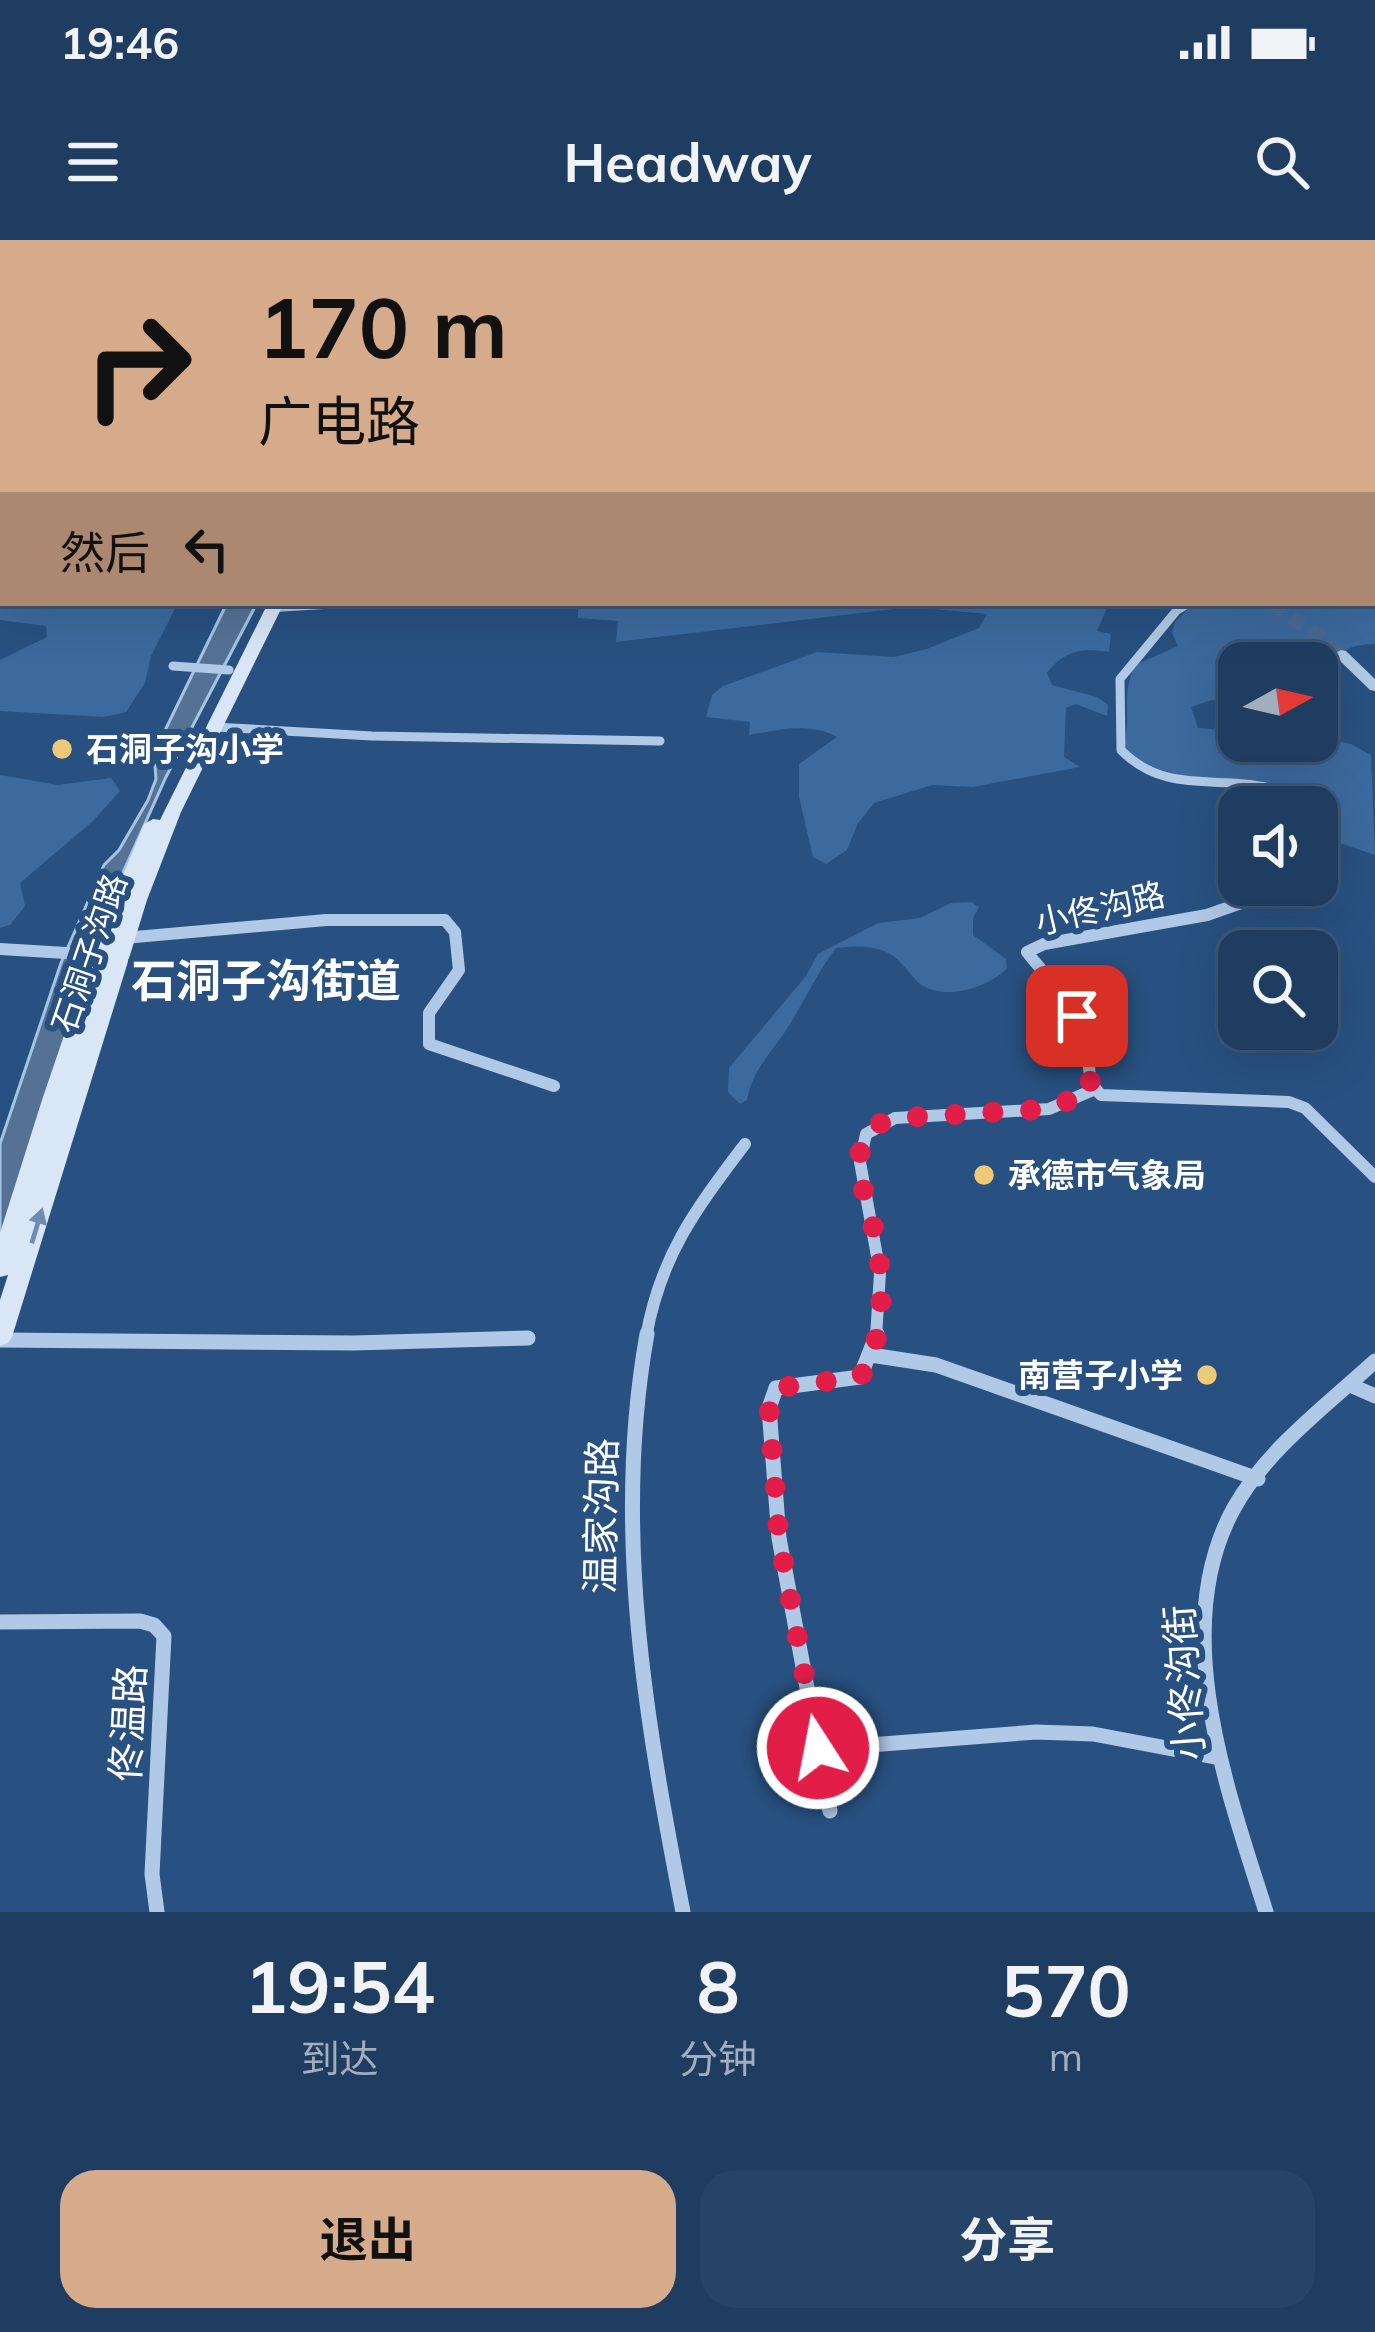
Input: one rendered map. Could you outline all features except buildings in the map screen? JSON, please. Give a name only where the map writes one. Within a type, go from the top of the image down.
[{"type":"main road","name":"石洞子沟路","points":[[0,1269],[10,1215],[97,955],[226,670],[270,606]]},
{"type":"main road","name":"石洞子沟路","points":[[0,1339],[124,938],[172,812],[271,606]]},
{"type":"street","points":[[1184,606],[1120,679],[1121,750],[1127,760],[1167,782],[1218,786]]},
{"type":"street","points":[[1341,654],[1375,687]]},
{"type":"street","points":[[173,666],[226,670]]},
{"type":"street","points":[[215,727],[372,736],[661,741]]},
{"type":"street","name":"小佟沟路","points":[[1093,1090],[1088,1082],[1090,1050],[1077,1016],[1027,952],[1044,944],[1238,906]]},
{"type":"street","points":[[124,938],[326,920],[445,920],[454,932],[459,970],[426,1016],[423,1028],[429,1044],[554,1086]]},
{"type":"street","points":[[0,949],[97,955]]},
{"type":"street","points":[[830,1811],[779,1538],[769,1408],[776,1388],[860,1377],[871,1355],[879,1260],[860,1166],[867,1133],[883,1122],[920,1114],[1049,1109],[1093,1090],[1101,1095],[1289,1102],[1305,1108],[1375,1178]]},
{"type":"street","name":"温家沟路","points":[[683,1912],[646,1722],[630,1590],[632,1449],[645,1333],[673,1246],[745,1144]]},
{"type":"street","points":[[0,1339],[354,1343],[528,1338]]},
{"type":"street","points":[[871,1355],[935,1365],[1258,1479]]},
{"type":"street","name":"小佟沟街","points":[[1266,1912],[1220,1758],[1209,1661],[1218,1539],[1237,1503],[1258,1479],[1375,1361]]},
{"type":"street","points":[[1350,1385],[1375,1396]]},
{"type":"street","name":"佟温路","points":[[0,1622],[134,1621],[151,1622],[161,1629],[166,1642],[152,1874],[157,1912]]},
{"type":"street","points":[[818,1748],[1036,1732],[1093,1734],[1220,1758]]},
{"type":"shaded area","points":[[0,606],[176,606],[151,656],[145,683],[126,712],[104,717],[0,711],[0,660],[47,637],[46,626],[0,620]]},
{"type":"shaded area","points":[[226,606],[255,606],[166,777],[111,899],[0,1246],[0,1144],[61,963],[104,865],[119,850],[148,800],[156,779],[154,753]]},
{"type":"shaded area","points":[[578,606],[1108,606],[1097,631],[1111,634],[1109,652],[1075,652],[1047,673],[1052,685],[1097,697],[1108,705],[1107,716],[1076,704],[1066,708],[1064,757],[1080,767],[973,787],[932,785],[874,803],[858,823],[847,850],[826,864],[813,857],[799,797],[799,764],[837,737],[805,728],[749,735],[750,722],[706,717],[712,695],[723,686],[817,652],[894,657],[927,649],[979,628],[987,614],[911,607],[616,642],[618,621],[578,618]]},
{"type":"shaded area","points":[[1191,606],[1375,606],[1375,644],[1345,650],[1338,658],[1338,642],[1218,642],[1218,700],[1191,707],[1198,728],[1218,729],[1218,762],[1338,762],[1338,741],[1371,755],[1375,855],[1338,842],[1338,786],[1265,786],[1179,778],[1136,762],[1125,740],[1130,679],[1135,665],[1178,646],[1172,633],[1175,622]]},
{"type":"shaded area","points":[[0,775],[58,785],[111,778],[120,791],[93,821],[20,883],[25,906],[10,925],[0,928]]},
{"type":"shaded area","points":[[971,902],[979,907],[973,935],[1006,959],[1007,968],[999,975],[977,987],[940,991],[919,983],[884,951],[836,948],[759,1069],[747,1100],[740,1104],[728,1092],[729,1068],[806,976],[818,954],[878,923],[920,918],[951,903]]},
{"type":"tunnel","points":[[1277,606],[1341,654]]},
{"type":"place","name":"石洞子沟小学","points":[[62,749]]},
{"type":"place","name":"承德市气象局","points":[[984,1175]]},
{"type":"place","name":"南营子小学","points":[[1207,1375]]},
{"type":"district","name":"石洞子沟街道","points":[[266,981]]},
{"type":"route","points":[[818,1748],[779,1538],[769,1408],[776,1388],[860,1377],[869,1364],[876,1336],[879,1260],[860,1166],[864,1138],[875,1126],[895,1118],[1049,1109],[1093,1090],[1088,1082],[1090,1050],[1077,1016]]}]
